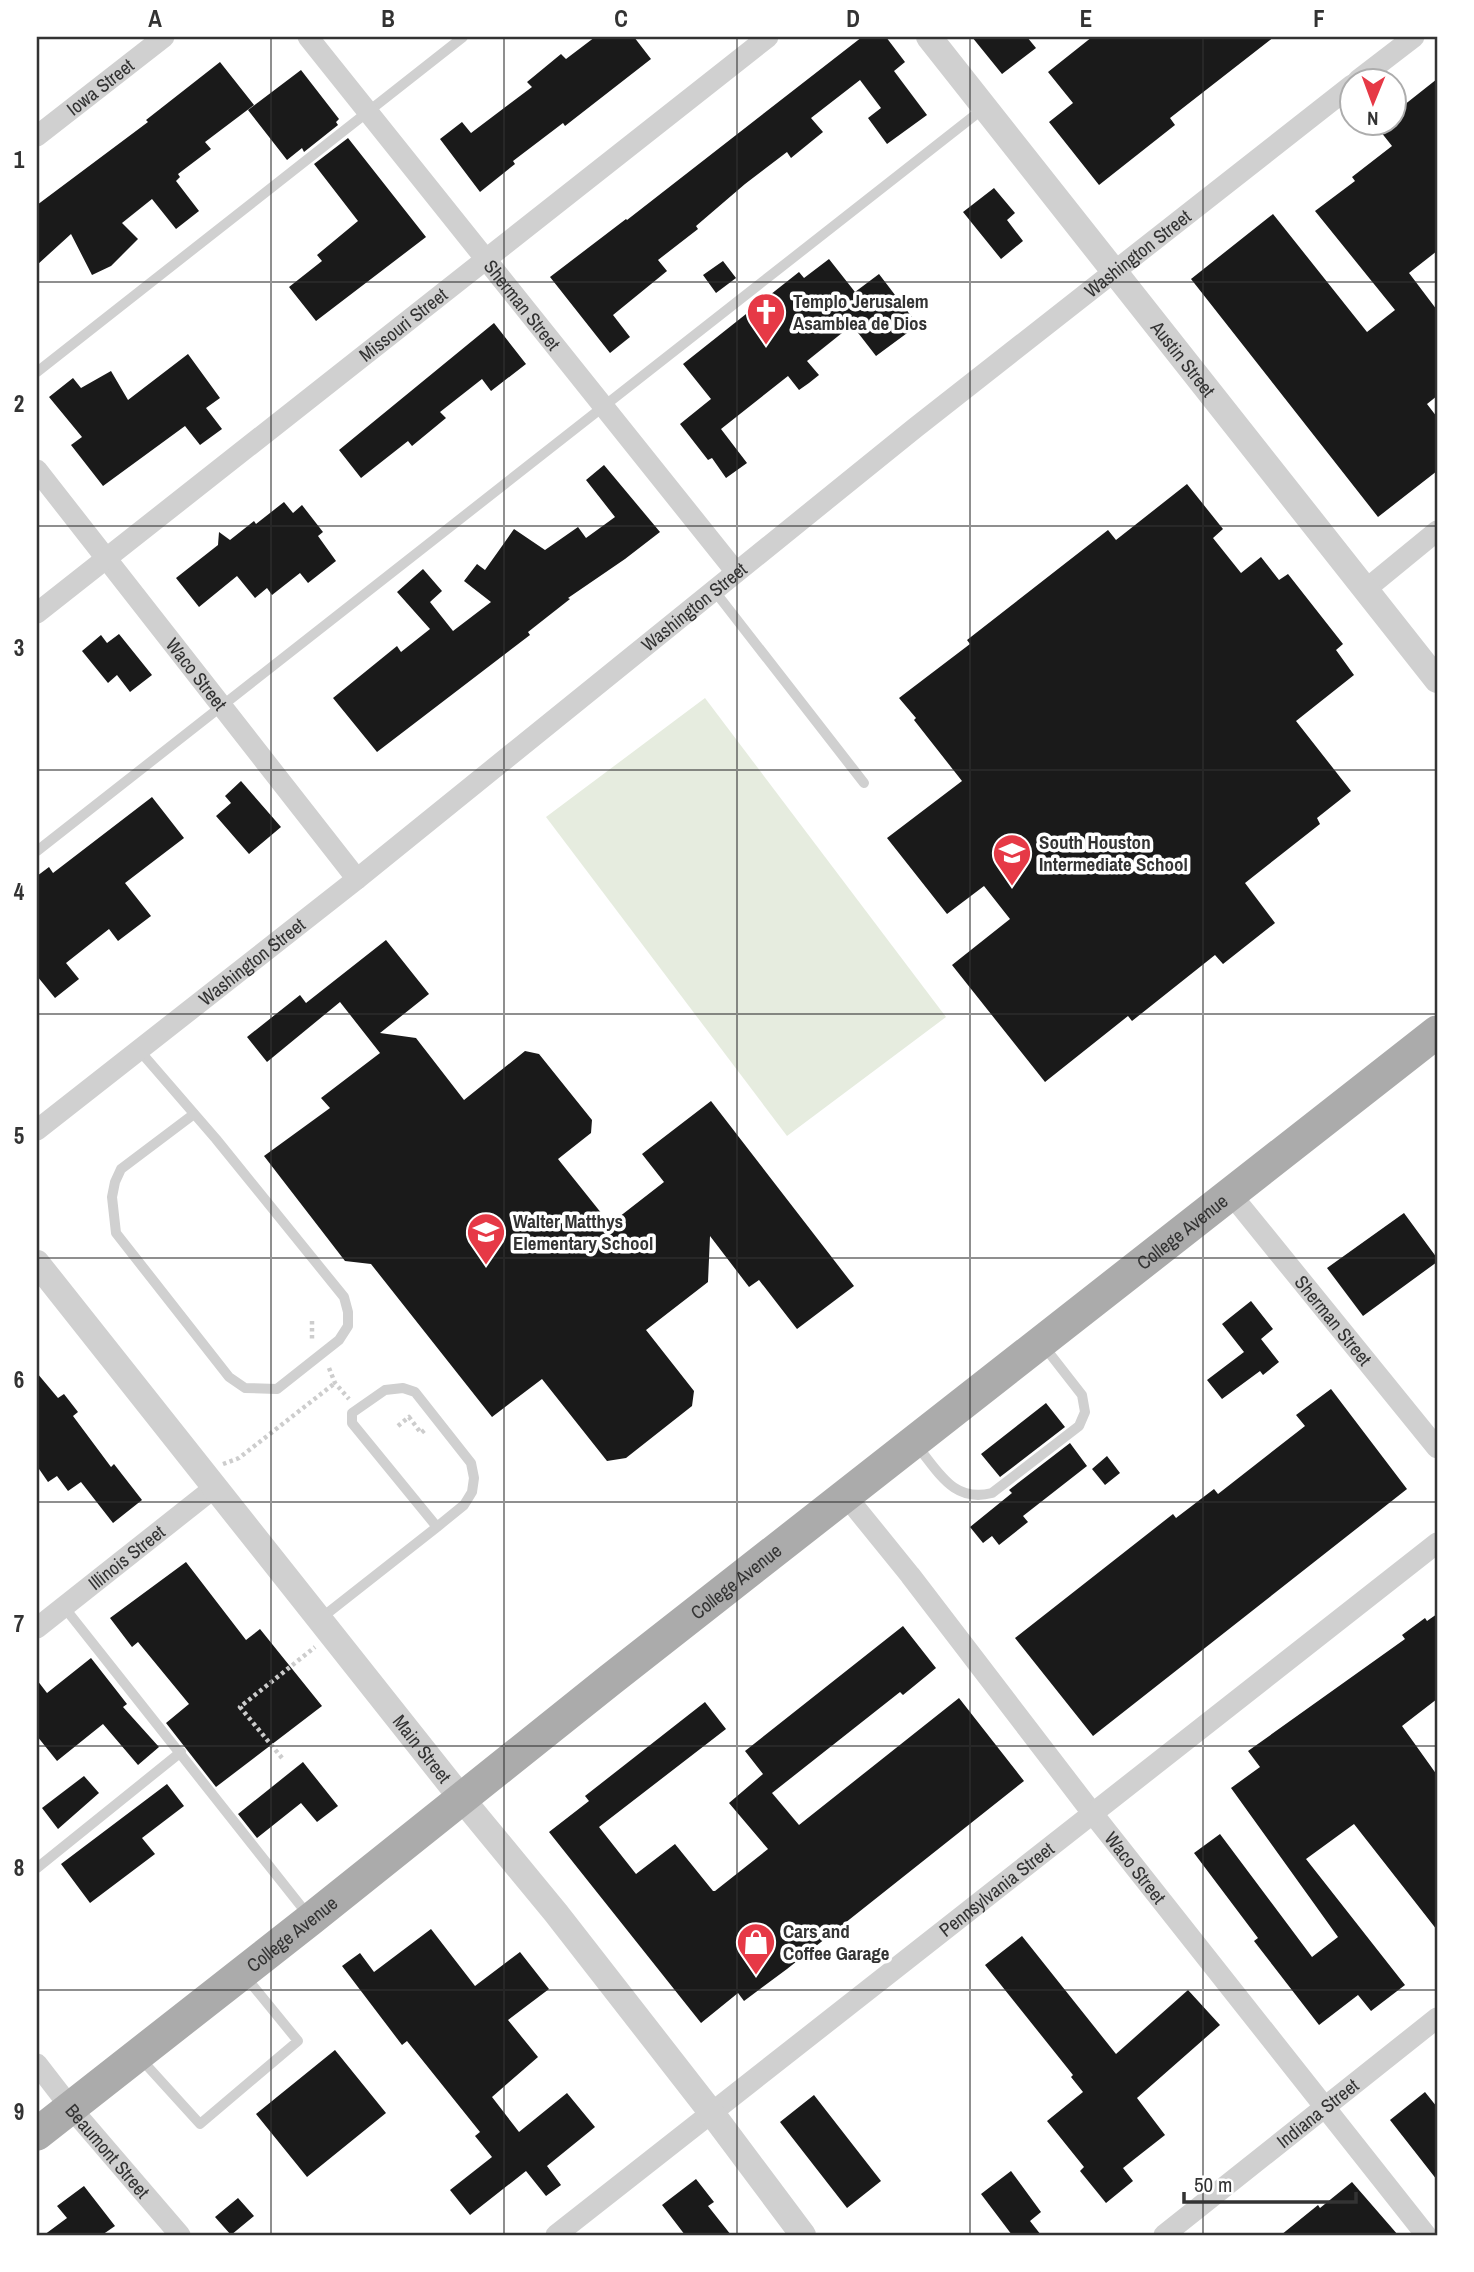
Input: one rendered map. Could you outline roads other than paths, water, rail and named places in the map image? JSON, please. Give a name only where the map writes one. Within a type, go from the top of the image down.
[{"type":"main road","name":"College Avenue","points":[[37,2134],[1437,1032]]},
{"type":"street","name":"Iowa Street","points":[[37,136],[163,37]]},
{"type":"street","name":"Sherman Street","points":[[308,37],[736,572]]},
{"type":"street","name":"Missouri Street","points":[[37,613],[768,37]]},
{"type":"street","name":"Austin Street","points":[[929,37],[1437,680]]},
{"type":"street","points":[[1375,66],[1413,37]]},
{"type":"street","name":"Washington Street","points":[[37,1130],[357,879],[713,589],[1338,96]]},
{"type":"street","name":"Waco Street","points":[[37,470],[357,879]]},
{"type":"street","points":[[1366,590],[1437,531]]},
{"type":"street","name":"Sherman Street","points":[[1230,1193],[1437,1448]]},
{"type":"street","name":"Main Street","points":[[37,1263],[462,1799],[556,1913],[803,2235]]},
{"type":"street","name":"Illinois Street","points":[[37,1628],[208,1480]]},
{"type":"street","name":"Waco Street","points":[[846,1496],[1426,2235]]},
{"type":"street","name":"Pennsylvania Street","points":[[556,2235],[1437,1543]]},
{"type":"street","name":"Indiana Street","points":[[1164,2235],[1437,2018]]},
{"type":"street","name":"Beaumont Street","points":[[37,2063],[71,2108],[180,2235]]},
{"type":"lane","points":[[37,372],[463,37]]},
{"type":"lane","points":[[37,851],[984,108]]},
{"type":"lane","points":[[713,589],[864,783]]},
{"type":"lane","points":[[139,1050],[194,1114],[344,1297],[348,1326],[340,1340],[277,1389],[245,1388],[229,1377],[116,1233],[112,1197],[121,1169],[194,1114]]},
{"type":"lane","points":[[914,1442],[951,1487],[968,1495],[982,1496],[992,1493],[1079,1426],[1085,1412],[1082,1395],[1041,1342]]},
{"type":"lane","points":[[326,1626],[464,1505],[472,1492],[474,1478],[471,1463],[415,1392],[402,1388],[384,1390],[352,1413],[352,1423],[437,1527]]},
{"type":"lane","points":[[64,1607],[311,1919]]},
{"type":"lane","points":[[37,1868],[181,1752]]},
{"type":"lane","points":[[137,2055],[200,2124],[298,2041],[242,1973]]},
{"type":"place","name":"Templo Jerusalem Asamblea de Dios","points":[[766,346]]},
{"type":"place","name":"South Houston Intermediate School","points":[[1012,887]]},
{"type":"place","name":"Walter Matthys Elementary School","points":[[486,1266]]},
{"type":"place","name":"Cars and Coffee Garage","points":[[756,1976]]}]
